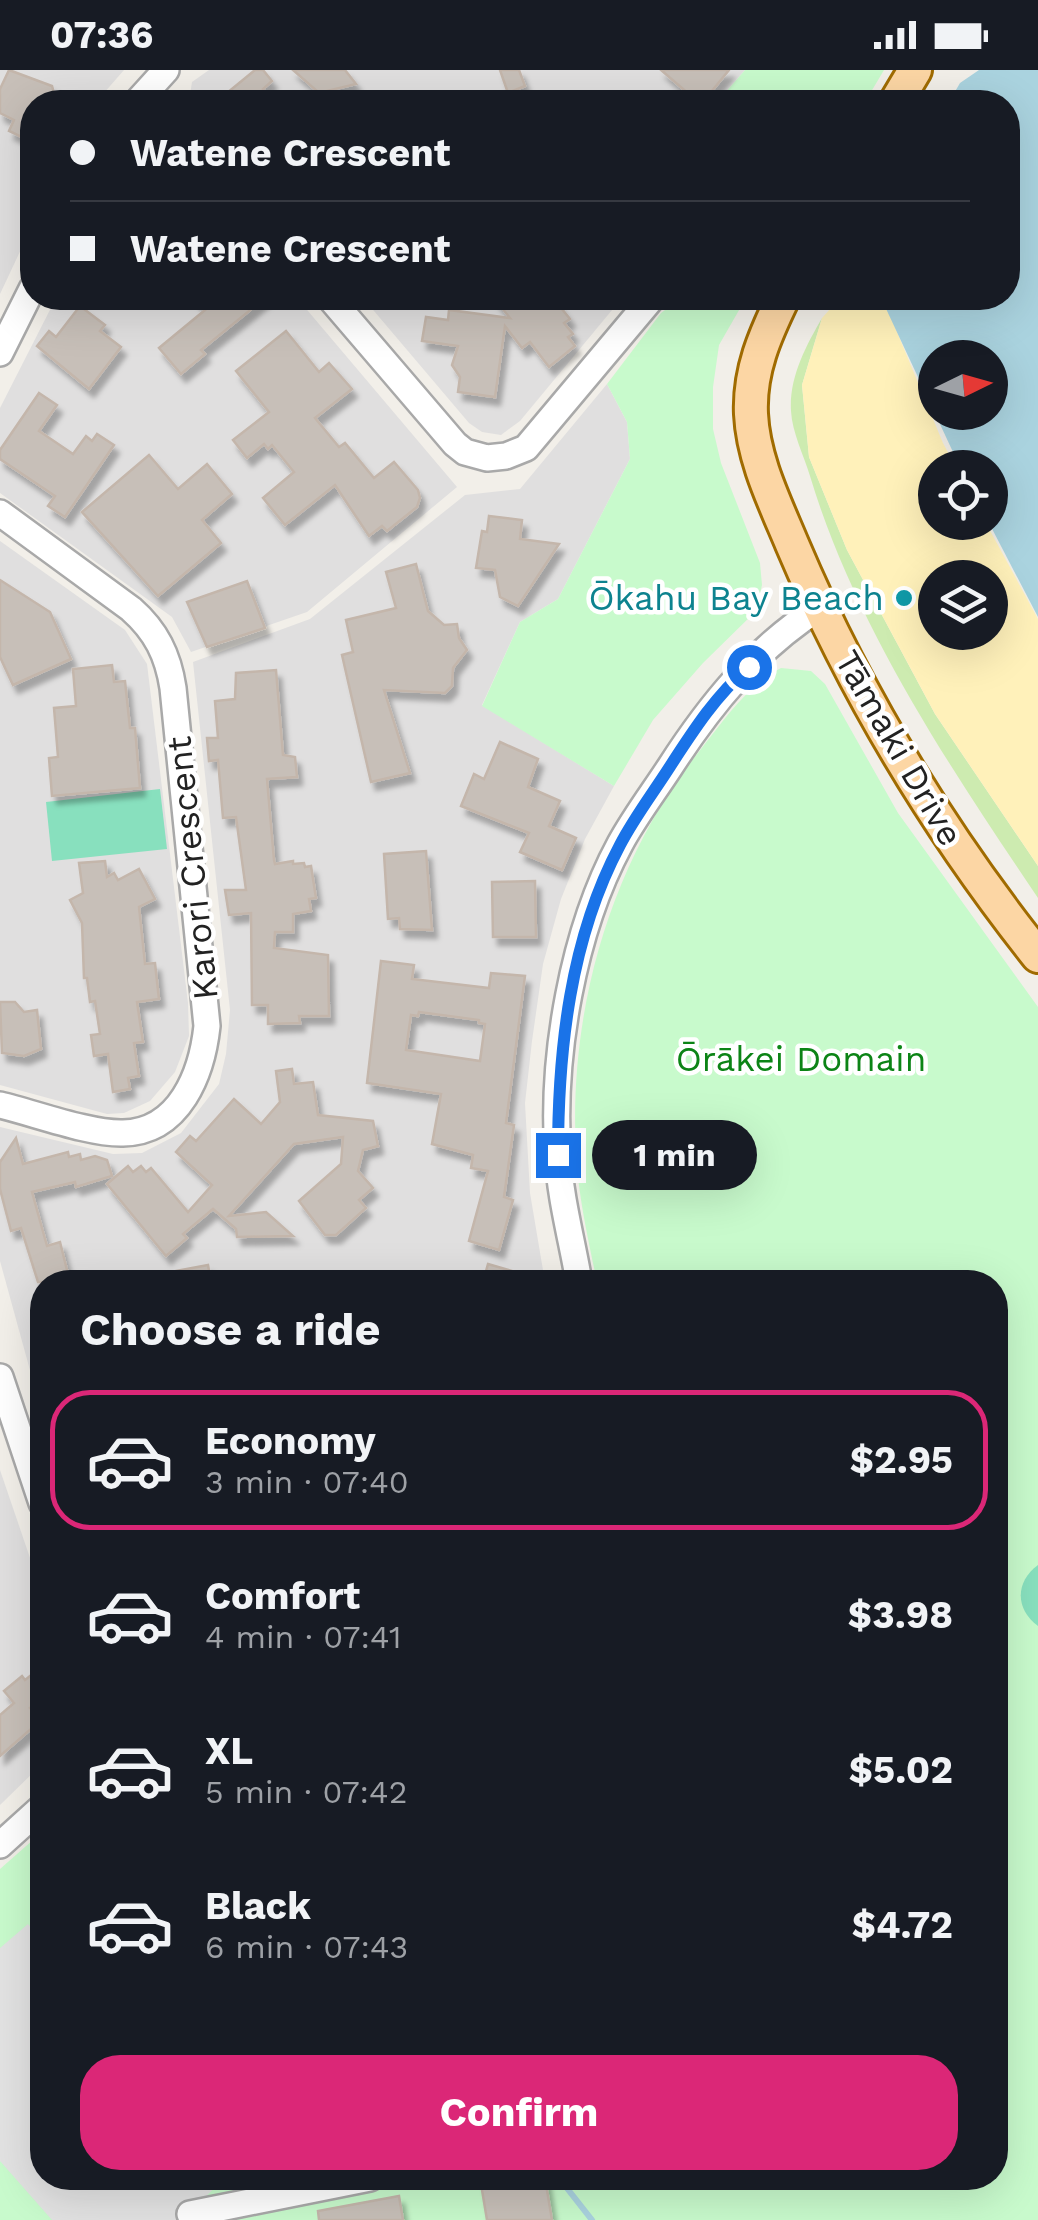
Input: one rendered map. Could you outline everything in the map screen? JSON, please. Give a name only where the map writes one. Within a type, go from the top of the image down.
[{"type":"main road","name":"Tāmaki Drive","points":[[776,310],[760,346],[751,391],[751,415],[766,479],[824,618],[882,729],[978,878],[1038,956]]},
{"type":"street","points":[[0,353],[22,310]]},
{"type":"street","points":[[340,310],[455,444],[465,452],[496,459],[526,448],[642,310]]},
{"type":"street","name":"Karori Crescent","points":[[0,514],[131,609],[144,620],[164,649],[174,688],[207,1026],[205,1047],[192,1085],[172,1114],[144,1130],[112,1133],[0,1105]]},
{"type":"street","points":[[577,1270],[558,1155],[557,1099],[572,990],[592,909],[620,844],[702,717],[733,680],[765,654],[782,633],[824,618]]},
{"type":"street","points":[[0,1377],[30,1468]]},
{"type":"street","points":[[0,1845],[30,1819]]},
{"type":"street","points":[[190,2214],[310,2190]]},
{"type":"shaded area","points":[[0,70],[124,70],[106,90],[20,90],[20,252],[0,294]]},
{"type":"shaded area","points":[[209,70],[745,70],[728,90],[191,90],[192,82]]},
{"type":"shaded area","points":[[50,310],[307,310],[457,487],[307,612],[191,652],[172,617],[0,493],[0,408]]},
{"type":"shaded area","points":[[373,310],[612,310],[520,421],[501,435],[482,432],[469,423]]},
{"type":"shaded area","points":[[607,384],[627,422],[630,459],[558,599],[520,622],[482,705],[614,786],[585,839],[561,899],[543,964],[525,1103],[530,1193],[543,1270],[30,1270],[30,1370],[0,1261],[0,1127],[113,1154],[142,1153],[181,1133],[219,1084],[226,1054],[230,1010],[193,662],[310,619],[465,495],[520,489]]},
{"type":"shaded area","points":[[0,541],[125,630],[147,664],[189,1036],[175,1072],[150,1101],[124,1113],[107,1114],[0,1085]]},
{"type":"shaded area","points":[[0,1470],[30,1558],[30,1776],[0,1805]]},
{"type":"shaded area","points":[[28,1924],[30,1926],[30,2190],[212,2190],[183,2220],[52,2220],[0,2161],[0,1948]]},
{"type":"green space","points":[[745,70],[884,70],[872,90],[728,90]]},
{"type":"green space","points":[[739,310],[719,345],[713,429],[721,463],[760,563],[762,585],[756,611],[653,720],[614,786],[482,706],[520,622],[558,599],[630,459],[627,422],[607,384],[661,313]]},
{"type":"green space","points":[[822,318],[802,385],[809,457],[847,550],[935,714],[1038,866],[1038,898],[908,695],[852,587],[829,532],[791,411],[796,374]]},
{"type":"green space","name":"Ōrākei Domain","points":[[781,668],[811,671],[825,684],[898,813],[1038,1007],[1038,2220],[0,2220],[0,1869],[30,1843],[30,2190],[1008,2190],[1008,1270],[594,1270],[586,1230],[575,1121],[585,1007],[598,951],[616,897],[668,795],[737,704]]},
{"type":"green space","points":[[160,789],[167,849],[52,861],[46,802]]},
{"type":"green space","points":[[1038,1565],[1038,1626],[1025,1612],[1021,1596],[1025,1579]]},
{"type":"sand","name":"Ōkahu Bay Beach","points":[[829,310],[888,310],[918,383],[918,430],[938,430],[947,450],[918,450],[918,540],[995,540],[1006,560],[918,560],[918,650],[1008,650],[1008,564],[1038,619],[1038,866],[935,714],[847,550],[809,457],[802,385],[822,318]]},
{"type":"water","points":[[979,70],[1038,70],[1038,617],[998,540],[1008,540],[1008,450],[952,450],[943,430],[1008,430],[1008,340],[918,340],[918,377],[887,310],[1020,310],[1020,90],[956,90]]},
{"type":"building","points":[[9,70],[52,86],[53,90],[20,90],[20,136],[9,131],[14,120],[0,113],[0,89]]},
{"type":"building","points":[[255,70],[263,70],[272,81],[264,90],[231,90]]},
{"type":"building","points":[[293,70],[345,70],[356,84],[331,90],[316,90]]},
{"type":"building","points":[[500,70],[519,70],[525,86],[507,90]]},
{"type":"building","points":[[661,70],[729,70],[713,90],[684,90]]},
{"type":"building","points":[[77,310],[85,310],[105,325],[100,331],[121,347],[89,389],[37,346],[49,331],[56,337]]},
{"type":"building","points":[[205,310],[250,310],[201,350],[205,354],[181,374],[159,348]]},
{"type":"building","points":[[449,310],[510,318],[504,310],[563,310],[570,319],[564,323],[573,334],[568,337],[575,346],[549,367],[530,342],[522,348],[505,326],[495,397],[458,392],[460,377],[452,365],[458,346],[422,341],[426,317],[448,320]]},
{"type":"building","points":[[286,331],[319,372],[329,363],[352,389],[315,418],[339,447],[345,443],[374,478],[394,462],[418,490],[417,507],[387,531],[382,526],[369,536],[335,485],[285,525],[263,498],[294,472],[272,445],[268,449],[264,444],[247,458],[233,440],[269,412],[236,371]]},
{"type":"building","points":[[39,393],[57,405],[39,431],[73,454],[86,436],[92,441],[97,434],[114,445],[65,517],[48,506],[55,496],[0,459],[0,450]]},
{"type":"building","points":[[149,455],[178,489],[207,464],[232,494],[202,520],[221,543],[158,596],[82,512]]},
{"type":"building","points":[[489,516],[522,520],[520,539],[559,544],[518,606],[500,597],[495,570],[476,568],[482,531],[487,532]]},
{"type":"building","points":[[416,564],[428,611],[444,625],[457,624],[459,638],[467,650],[453,668],[452,686],[445,693],[384,690],[410,773],[371,782],[342,655],[353,652],[346,620],[396,608],[386,572]]},
{"type":"building","points":[[0,580],[50,612],[71,659],[13,685],[0,657]]},
{"type":"building","points":[[247,581],[265,628],[207,647],[187,602]]},
{"type":"building","points":[[112,665],[114,682],[125,681],[130,728],[135,728],[140,788],[52,796],[49,758],[58,757],[54,708],[76,706],[73,669]]},
{"type":"building","points":[[276,670],[283,755],[295,757],[297,777],[267,779],[274,860],[275,864],[293,861],[311,866],[316,898],[309,899],[311,911],[293,914],[293,932],[275,932],[274,948],[328,955],[329,1016],[299,1016],[300,1023],[268,1024],[268,1005],[252,1005],[251,913],[229,915],[225,890],[246,890],[236,817],[223,818],[218,760],[209,761],[207,738],[218,738],[215,701],[235,699],[236,673]]},
{"type":"building","points":[[500,742],[538,759],[528,787],[560,801],[549,826],[576,838],[562,870],[520,852],[529,833],[461,806],[474,774],[484,779]]},
{"type":"building","points":[[426,851],[432,930],[400,929],[399,918],[388,919],[384,854]]},
{"type":"building","points":[[105,861],[107,877],[114,873],[118,880],[139,869],[155,899],[139,907],[145,964],[155,963],[159,999],[137,1002],[143,1042],[134,1043],[139,1076],[128,1078],[130,1089],[113,1092],[108,1054],[94,1056],[91,1035],[100,1034],[95,1001],[90,1002],[84,978],[82,923],[70,900],[83,893],[79,863]]},
{"type":"building","points":[[535,881],[536,937],[493,937],[492,882]]},
{"type":"building","points":[[381,961],[414,965],[412,979],[489,988],[491,973],[525,976],[506,1123],[514,1125],[504,1197],[513,1200],[499,1250],[469,1241],[488,1171],[471,1168],[473,1155],[432,1144],[441,1094],[367,1083]],"holes":[[[419,1012],[485,1024],[480,1061],[406,1050],[411,1015],[418,1016]]]},
{"type":"building","points":[[0,1002],[15,1002],[24,1012],[37,1010],[41,1049],[24,1056],[2,1053]]},
{"type":"building","points":[[292,1069],[294,1084],[313,1082],[318,1115],[373,1121],[378,1146],[363,1150],[358,1171],[373,1188],[359,1200],[366,1208],[336,1235],[325,1235],[299,1201],[341,1164],[343,1137],[294,1144],[229,1216],[266,1212],[293,1236],[237,1237],[236,1229],[213,1209],[183,1234],[187,1238],[166,1256],[107,1184],[128,1166],[133,1172],[141,1166],[146,1172],[151,1168],[188,1212],[212,1185],[176,1152],[190,1136],[196,1141],[234,1099],[261,1124],[280,1102],[276,1071]]},
{"type":"building","points":[[16,1138],[23,1164],[68,1152],[69,1157],[80,1154],[81,1160],[95,1156],[107,1160],[112,1176],[76,1187],[75,1182],[32,1192],[47,1246],[60,1242],[67,1270],[34,1270],[21,1228],[11,1231],[0,1189],[0,1162]]},
{"type":"building","points":[[488,1264],[509,1270],[486,1270]]},
{"type":"building","points":[[208,1265],[209,1270],[181,1270]]},
{"type":"building","points":[[22,1676],[25,1680],[30,1676],[30,1730],[0,1756],[0,1715],[14,1703],[4,1691]]},
{"type":"building","points":[[482,2190],[547,2190],[552,2220],[487,2220]]},
{"type":"building","points":[[399,2196],[403,2220],[319,2220],[318,2211]]},
{"type":"waterway","points":[[568,2190],[592,2220]]},
{"type":"place","name":"Ōkahu Bay Beach","points":[[904,598]]},
{"type":"route","points":[[558,1155],[557,1099],[566,1020],[592,909],[620,844],[702,717],[749,667]]}]
